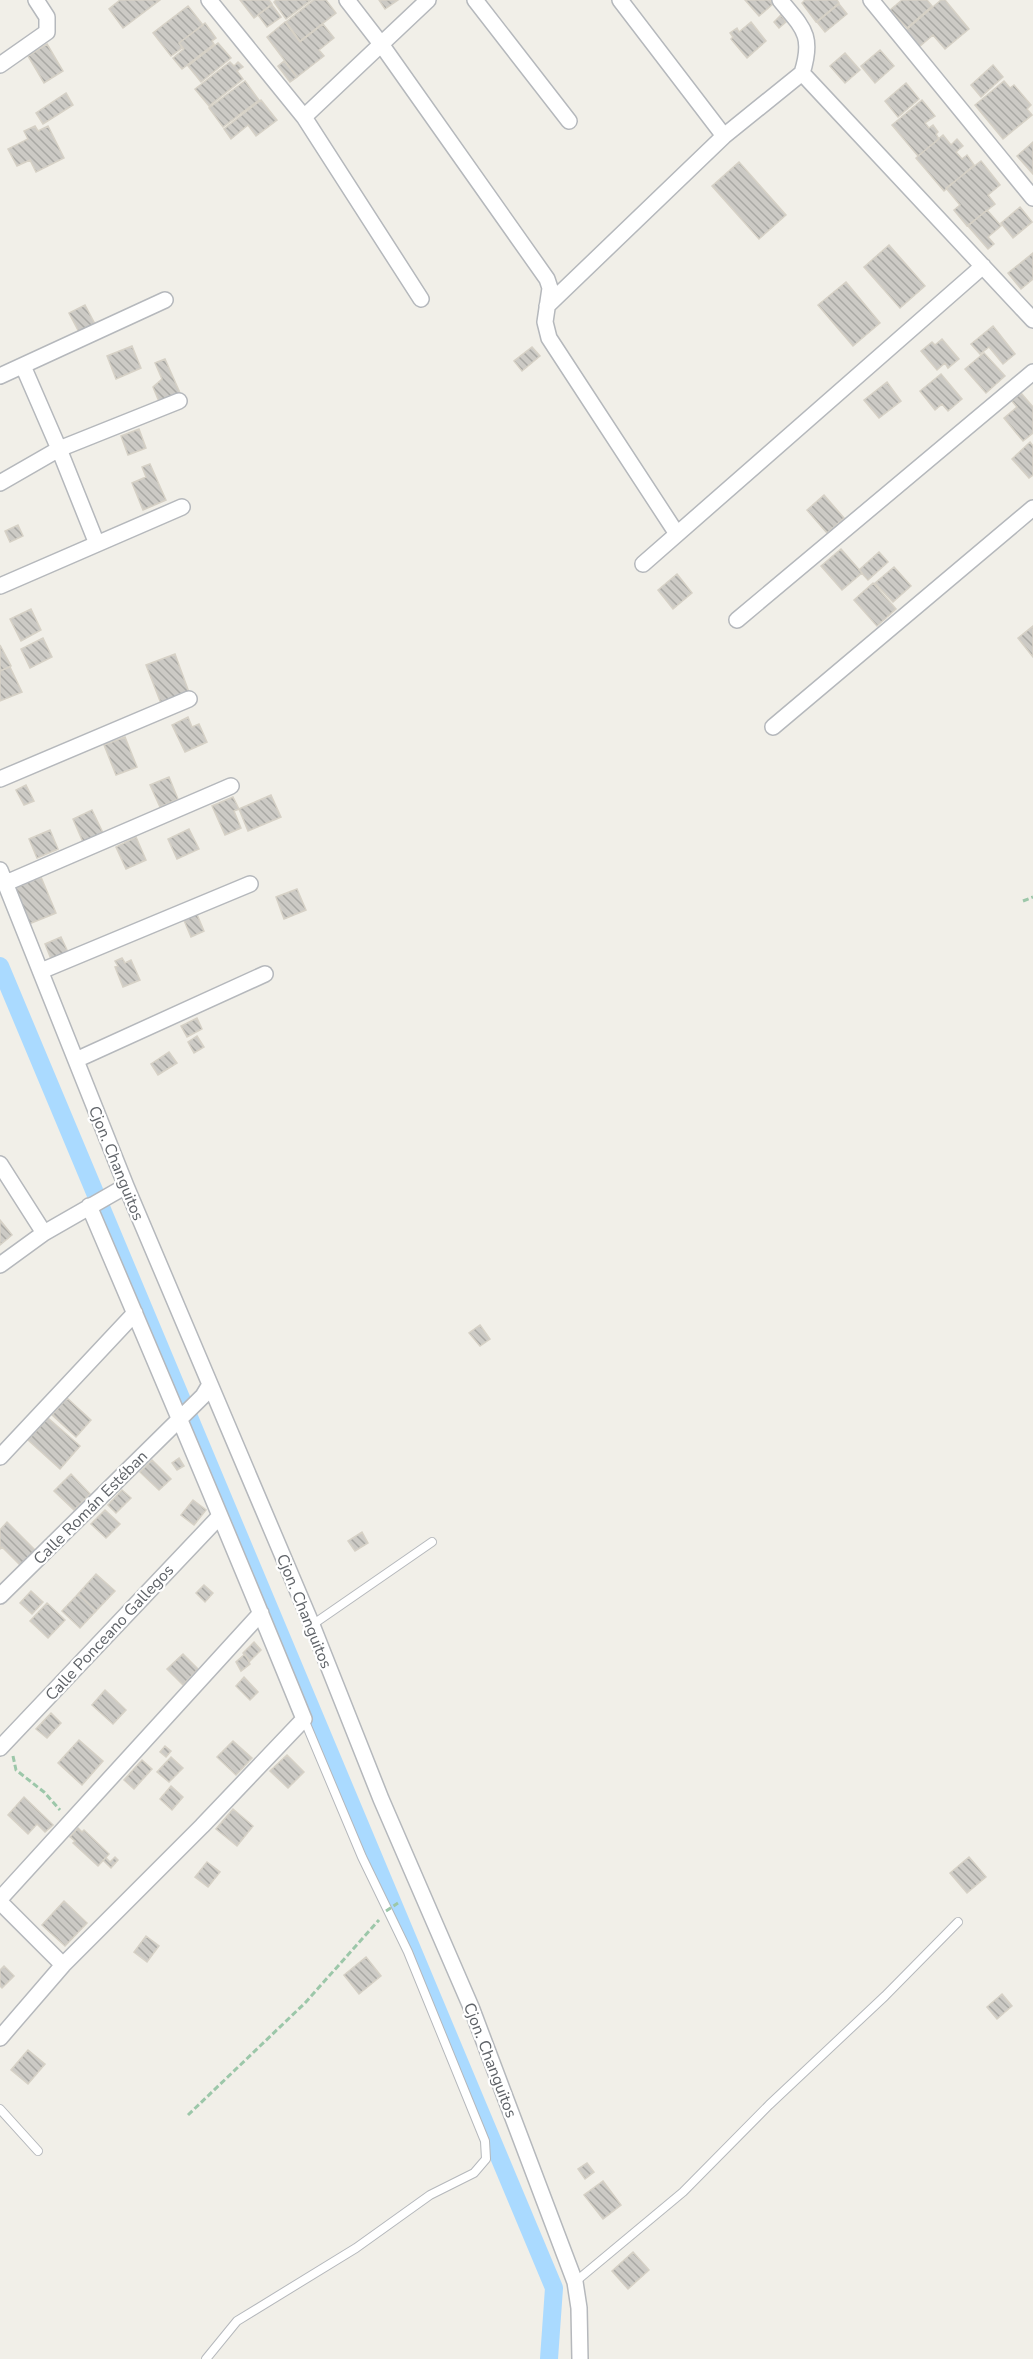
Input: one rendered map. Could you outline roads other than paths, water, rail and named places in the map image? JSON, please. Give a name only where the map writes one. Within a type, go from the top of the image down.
[{"type":"street","points":[[0,65],[47,32],[46,17],[36,0]]},
{"type":"street","points":[[209,0],[304,117],[421,299]]},
{"type":"street","points":[[347,0],[381,44],[547,279],[550,288],[545,322],[549,338],[677,534]]},
{"type":"street","points":[[304,117],[428,0]]},
{"type":"street","points":[[475,0],[569,121]]},
{"type":"street","points":[[620,0],[724,136]]},
{"type":"street","points":[[547,306],[724,136],[802,73],[807,56],[808,39],[801,26],[780,0]]},
{"type":"street","points":[[871,0],[1033,198]]},
{"type":"street","points":[[802,73],[1033,320]]},
{"type":"street","points":[[643,564],[983,266]]},
{"type":"street","points":[[0,376],[165,300]]},
{"type":"street","points":[[23,366],[97,544]]},
{"type":"street","points":[[737,620],[1033,372]]},
{"type":"street","points":[[0,483],[59,449],[178,401]]},
{"type":"street","points":[[0,586],[182,507]]},
{"type":"street","points":[[773,727],[1033,508]]},
{"type":"street","points":[[0,779],[189,699]]},
{"type":"street","points":[[3,877],[231,786]]},
{"type":"street","name":"Cjon. Changuitos","points":[[3,877],[76,1060],[120,1190],[206,1391],[312,1625],[381,1799],[471,2007],[575,2282],[579,2308],[580,2359]]},
{"type":"street","points":[[41,971],[250,884]]},
{"type":"street","points":[[76,1060],[265,974]]},
{"type":"street","points":[[0,1164],[44,1233]]},
{"type":"street","points":[[0,1265],[44,1233],[120,1190]]},
{"type":"street","points":[[0,2038],[63,1965],[202,1826],[304,1719],[219,1517],[182,1415],[135,1313],[93,1204]]},
{"type":"street","points":[[0,1457],[135,1313]]},
{"type":"street","name":"Calle Román Estéban","points":[[0,1596],[206,1391]]},
{"type":"street","name":"Calle Ponceano Gallegos","points":[[4,1743],[219,1517]]},
{"type":"street","points":[[63,1965],[0,1900],[261,1613]]},
{"type":"lane","points":[[312,1625],[432,1542]]},
{"type":"lane","points":[[206,2359],[237,2321],[356,2248],[430,2195],[474,2173],[486,2159],[485,2140],[408,1952],[362,1857],[304,1719]]},
{"type":"lane","points":[[575,2282],[683,2192],[769,2105],[885,1996],[958,1922]]},
{"type":"lane","points":[[0,2109],[38,2151]]},
{"type":"waterway","points":[[0,966],[554,2288],[549,2359]]}]
